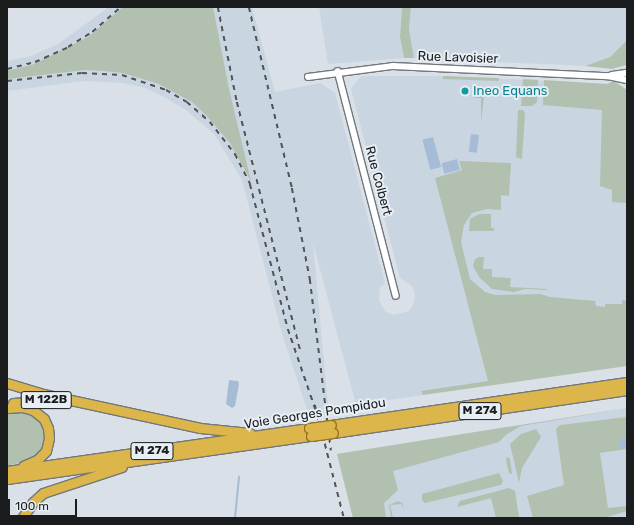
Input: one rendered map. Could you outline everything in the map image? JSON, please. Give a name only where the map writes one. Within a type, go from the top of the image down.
[{"type":"highway","name":"Voie Georges Pompidou","points":[[332,429],[627,382]]},
{"type":"highway","points":[[7,383],[85,403],[217,431],[244,433],[297,429]]},
{"type":"highway","name":"Voie Georges Pompidou","points":[[7,479],[154,458],[310,432],[627,390]]},
{"type":"highway","name":"M 122B","points":[[7,405],[42,399],[85,403]]},
{"type":"highway","points":[[7,408],[22,407],[33,410],[44,419],[49,434],[47,448],[42,456],[31,463],[7,471]]},
{"type":"highway","name":"Voie Georges Pompidou","points":[[7,471],[297,429],[310,432]]},
{"type":"highway","points":[[22,518],[36,498],[50,490],[154,458]]},
{"type":"street","name":"Rue Lavoisier","points":[[308,77],[338,71],[393,66],[608,76],[627,80]]},
{"type":"street","name":"Rue Colbert","points":[[338,71],[396,296]]},
{"type":"street","name":"Rue Lavoisier","points":[[608,76],[627,73]]},
{"type":"shaded area","points":[[109,7],[252,7],[275,92],[320,83],[335,93],[385,283],[380,287],[379,301],[386,312],[394,315],[409,311],[413,305],[415,294],[412,286],[400,278],[351,89],[361,76],[447,76],[610,84],[627,102],[627,354],[496,380],[422,391],[423,395],[356,405],[313,243],[329,416],[310,418],[282,334],[242,180],[214,134],[186,110],[166,98],[145,88],[124,83],[83,81],[7,91],[7,61],[31,56],[58,44]]},
{"type":"shaded area","points":[[319,7],[402,7],[400,37],[404,58],[328,64]]},
{"type":"shaded area","points":[[411,7],[627,7],[627,40],[610,57],[585,66],[414,58],[409,29]]},
{"type":"shaded area","points":[[627,408],[627,518],[353,518],[337,454]]},
{"type":"green space","points":[[123,7],[213,7],[229,89],[251,181],[230,143],[206,115],[192,102],[159,84],[123,73],[85,70],[7,79],[7,71],[32,65],[88,37]]},
{"type":"green space","points":[[402,7],[411,7],[409,29],[414,58],[404,58],[400,37]]},
{"type":"green space","points":[[627,40],[626,65],[612,69],[585,66],[610,57]]},
{"type":"green space","points":[[443,76],[499,78],[499,81],[443,79]]},
{"type":"green space","points":[[523,79],[538,80],[537,102],[532,106],[521,106]]},
{"type":"green space","points":[[544,80],[607,84],[614,81],[627,90],[627,203],[612,202],[612,190],[600,186],[602,110],[543,105]]},
{"type":"green space","points":[[475,85],[485,87],[481,122],[481,98],[474,98]]},
{"type":"green space","points":[[518,110],[523,110],[525,113],[522,159],[516,157]]},
{"type":"green space","points":[[459,161],[511,163],[509,196],[501,195],[501,210],[487,209],[472,213],[464,225],[461,242],[470,279],[485,292],[495,295],[540,294],[550,297],[595,301],[596,306],[605,307],[605,304],[622,304],[622,300],[627,301],[627,366],[423,395],[421,391],[488,381],[435,178],[462,170]]},
{"type":"green space","points":[[479,214],[491,214],[491,228],[494,228],[494,231],[469,231],[470,219]]},
{"type":"green space","points":[[484,257],[483,269],[492,269],[492,277],[511,278],[510,287],[547,289],[525,289],[514,292],[492,289],[479,277],[473,266],[475,259]]},
{"type":"green space","points":[[627,408],[521,426],[507,434],[499,442],[393,471],[398,490],[384,503],[386,518],[353,518],[337,454]]},
{"type":"green space","points":[[16,410],[30,412],[40,420],[46,433],[42,451],[28,461],[7,466],[7,412]]},
{"type":"green space","points":[[627,417],[627,449],[600,453],[608,508],[627,506],[627,511],[604,518],[533,518],[527,496],[564,485],[556,429],[560,425]]},
{"type":"green space","points":[[536,429],[541,437],[522,468],[519,483],[510,444],[521,434]]},
{"type":"green space","points":[[507,457],[510,459],[512,474],[509,473],[506,460]]},
{"type":"green space","points":[[499,473],[503,481],[501,485],[425,503],[422,500],[422,494]]},
{"type":"green space","points":[[509,488],[515,491],[519,518],[496,518],[491,498],[457,507],[460,501]]},
{"type":"green space","points":[[398,501],[402,503],[404,509],[401,504],[390,505],[393,518],[391,518],[389,505]]},
{"type":"water","points":[[471,134],[479,135],[477,153],[469,152]]},
{"type":"water","points":[[433,137],[441,167],[430,170],[422,140]]},
{"type":"water","points":[[457,159],[460,170],[444,174],[442,163]]},
{"type":"water","points":[[229,380],[238,381],[239,384],[235,406],[232,408],[226,404]]},
{"type":"water","points":[[622,438],[626,438],[628,439],[628,447],[622,448],[619,445],[619,441]]},
{"type":"waterway","points":[[235,518],[239,477]]},
{"type":"railway","points":[[7,69],[35,62],[68,47],[92,32],[121,7]]},
{"type":"railway","points":[[218,7],[237,102],[301,353]]},
{"type":"railway","points":[[249,7],[292,188],[310,279],[331,451]]},
{"type":"railway","points":[[7,81],[82,73],[122,75],[166,90],[187,102],[210,122],[235,154],[250,184],[288,329],[316,411]]},
{"type":"railway","points":[[315,405],[344,518]]},
{"type":"place","name":"Ineo Equans","points":[[465,91]]}]
